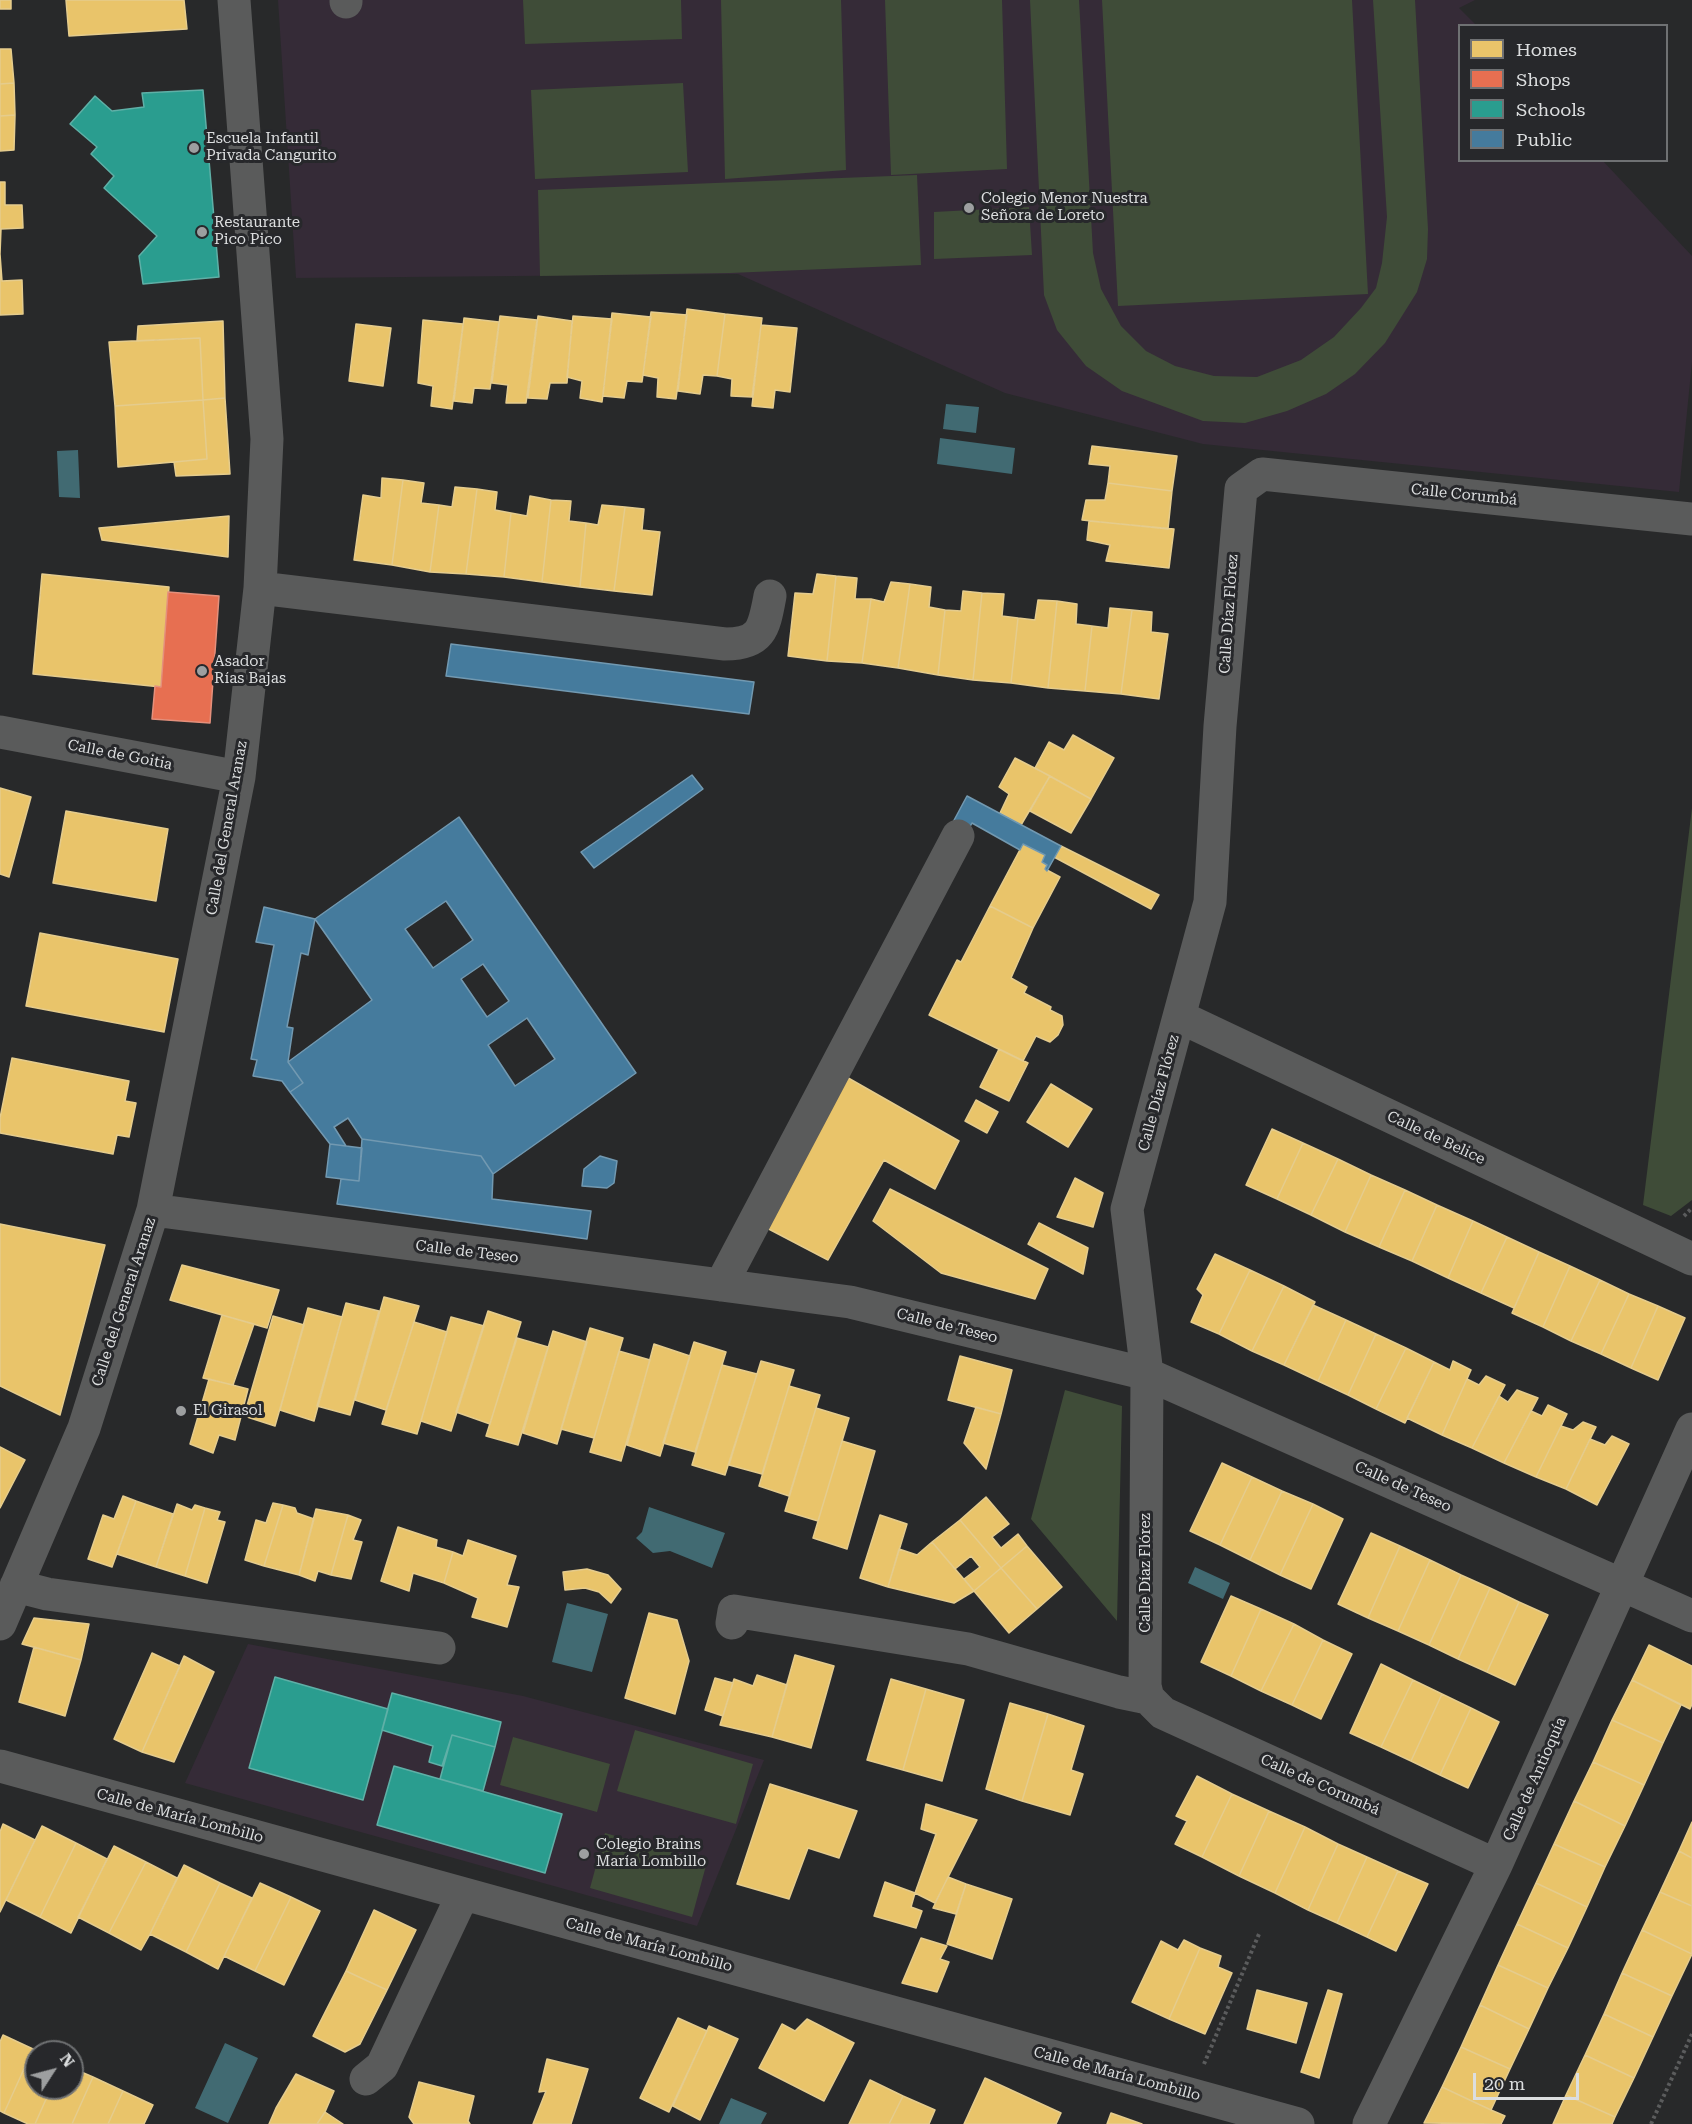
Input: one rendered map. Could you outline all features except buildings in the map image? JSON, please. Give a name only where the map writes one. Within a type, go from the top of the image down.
[{"type":"street","name":"Calle del General Aranaz","points":[[0,1624],[84,1428],[153,1210],[239,777],[261,588],[267,439],[234,0]]},
{"type":"street","name":"Calle Corumbá","points":[[1241,489],[1262,474],[1692,519]]},
{"type":"street","name":"Calle Díaz Flórez","points":[[1148,1698],[1145,1686],[1147,1374],[1127,1209],[1210,902],[1221,726],[1241,489]]},
{"type":"street","points":[[261,588],[725,644],[748,642],[760,634],[770,596]]},
{"type":"street","name":"Calle de Goitia","points":[[0,732],[239,777]]},
{"type":"street","points":[[721,1285],[958,836]]},
{"type":"street","name":"Calle de Belice","points":[[1180,1017],[1692,1259]]},
{"type":"street","name":"Calle de Teseo","points":[[153,1210],[850,1302],[1147,1374],[1692,1616]]},
{"type":"street","name":"Calle de Antioquía","points":[[1369,2124],[1496,1865],[1692,1429]]},
{"type":"street","points":[[16,1586],[47,1594],[439,1648]]},
{"type":"street","points":[[732,1623],[734,1611],[968,1649],[1119,1692],[1148,1698]]},
{"type":"street","name":"Calle de Corumbá","points":[[1148,1698],[1163,1713],[1496,1865]]},
{"type":"street","name":"Calle de María Lombillo","points":[[0,1766],[1298,2124]]},
{"type":"street","points":[[366,2079],[382,2066],[463,1894]]},
{"type":"path","points":[[1200,2073],[1259,1934]]},
{"type":"path","points":[[1651,2124],[1692,2034]]},
{"type":"shaded area","name":"Colegio Menor Nuestra Señora de Loreto","points":[[278,0],[1475,0],[1459,8],[1475,24],[1458,24],[1458,162],[1604,162],[1692,256],[1692,362],[1679,492],[1203,444],[1005,393],[738,274],[296,278]]},
{"type":"shaded area","name":"Colegio Brains María Lombillo","points":[[248,1644],[523,1696],[764,1760],[697,1926],[185,1783]]},
{"type":"green space","points":[[523,0],[681,0],[682,39],[525,44]]},
{"type":"green space","points":[[721,0],[841,0],[846,170],[725,179]]},
{"type":"green space","points":[[885,0],[1002,0],[1007,169],[891,175]]},
{"type":"green space","points":[[1030,0],[1079,0],[1093,253],[1101,289],[1121,326],[1146,351],[1175,366],[1214,376],[1257,377],[1301,360],[1334,337],[1376,288],[1382,263],[1387,217],[1373,0],[1415,0],[1428,229],[1427,259],[1417,292],[1385,343],[1355,374],[1326,394],[1287,411],[1245,423],[1203,421],[1122,391],[1086,366],[1057,330],[1044,295]]},
{"type":"green space","points":[[1102,0],[1352,0],[1368,294],[1118,306]]},
{"type":"green space","points":[[683,83],[688,172],[535,179],[531,90]]},
{"type":"green space","points":[[917,175],[921,265],[730,273],[540,276],[538,190]]},
{"type":"green space","points":[[1029,207],[1032,255],[934,259],[934,212]]},
{"type":"green space","points":[[1692,808],[1692,1200],[1671,1216],[1643,1205]]},
{"type":"green space","points":[[1065,1390],[1122,1406],[1117,1621],[1031,1519]]},
{"type":"green space","points":[[635,1730],[753,1764],[736,1824],[617,1791]]},
{"type":"green space","points":[[513,1737],[610,1764],[597,1812],[500,1785]]},
{"type":"green space","points":[[605,1833],[707,1862],[692,1917],[590,1888]]},
{"type":"water","points":[[946,404],[979,407],[976,433],[943,429]]},
{"type":"water","points":[[940,438],[1015,448],[1012,474],[937,464]]},
{"type":"water","points":[[78,450],[80,498],[59,497],[57,451]]},
{"type":"water","points":[[649,1507],[725,1533],[712,1568],[670,1551],[653,1553],[636,1538],[642,1532]]},
{"type":"water","points":[[1195,1567],[1230,1583],[1223,1599],[1188,1583]]},
{"type":"water","points":[[567,1603],[608,1614],[592,1672],[552,1662]]},
{"type":"water","points":[[225,2043],[258,2058],[228,2123],[195,2108]]},
{"type":"water","points":[[731,2098],[767,2113],[761,2124],[719,2124]]},
{"type":"place","name":"Escuela Infantil Privada Cangurito","points":[[194,148]]},
{"type":"place","name":"Colegio Menor Nuestra Señora de Loreto","points":[[969,208]]},
{"type":"place","name":"Restaurante Pico Pico","points":[[202,232]]},
{"type":"place","name":"Asador Rías Bajas","points":[[202,671]]},
{"type":"place","name":"El Girasol","points":[[181,1411]]},
{"type":"place","name":"Colegio Brains María Lombillo","points":[[584,1854]]}]
